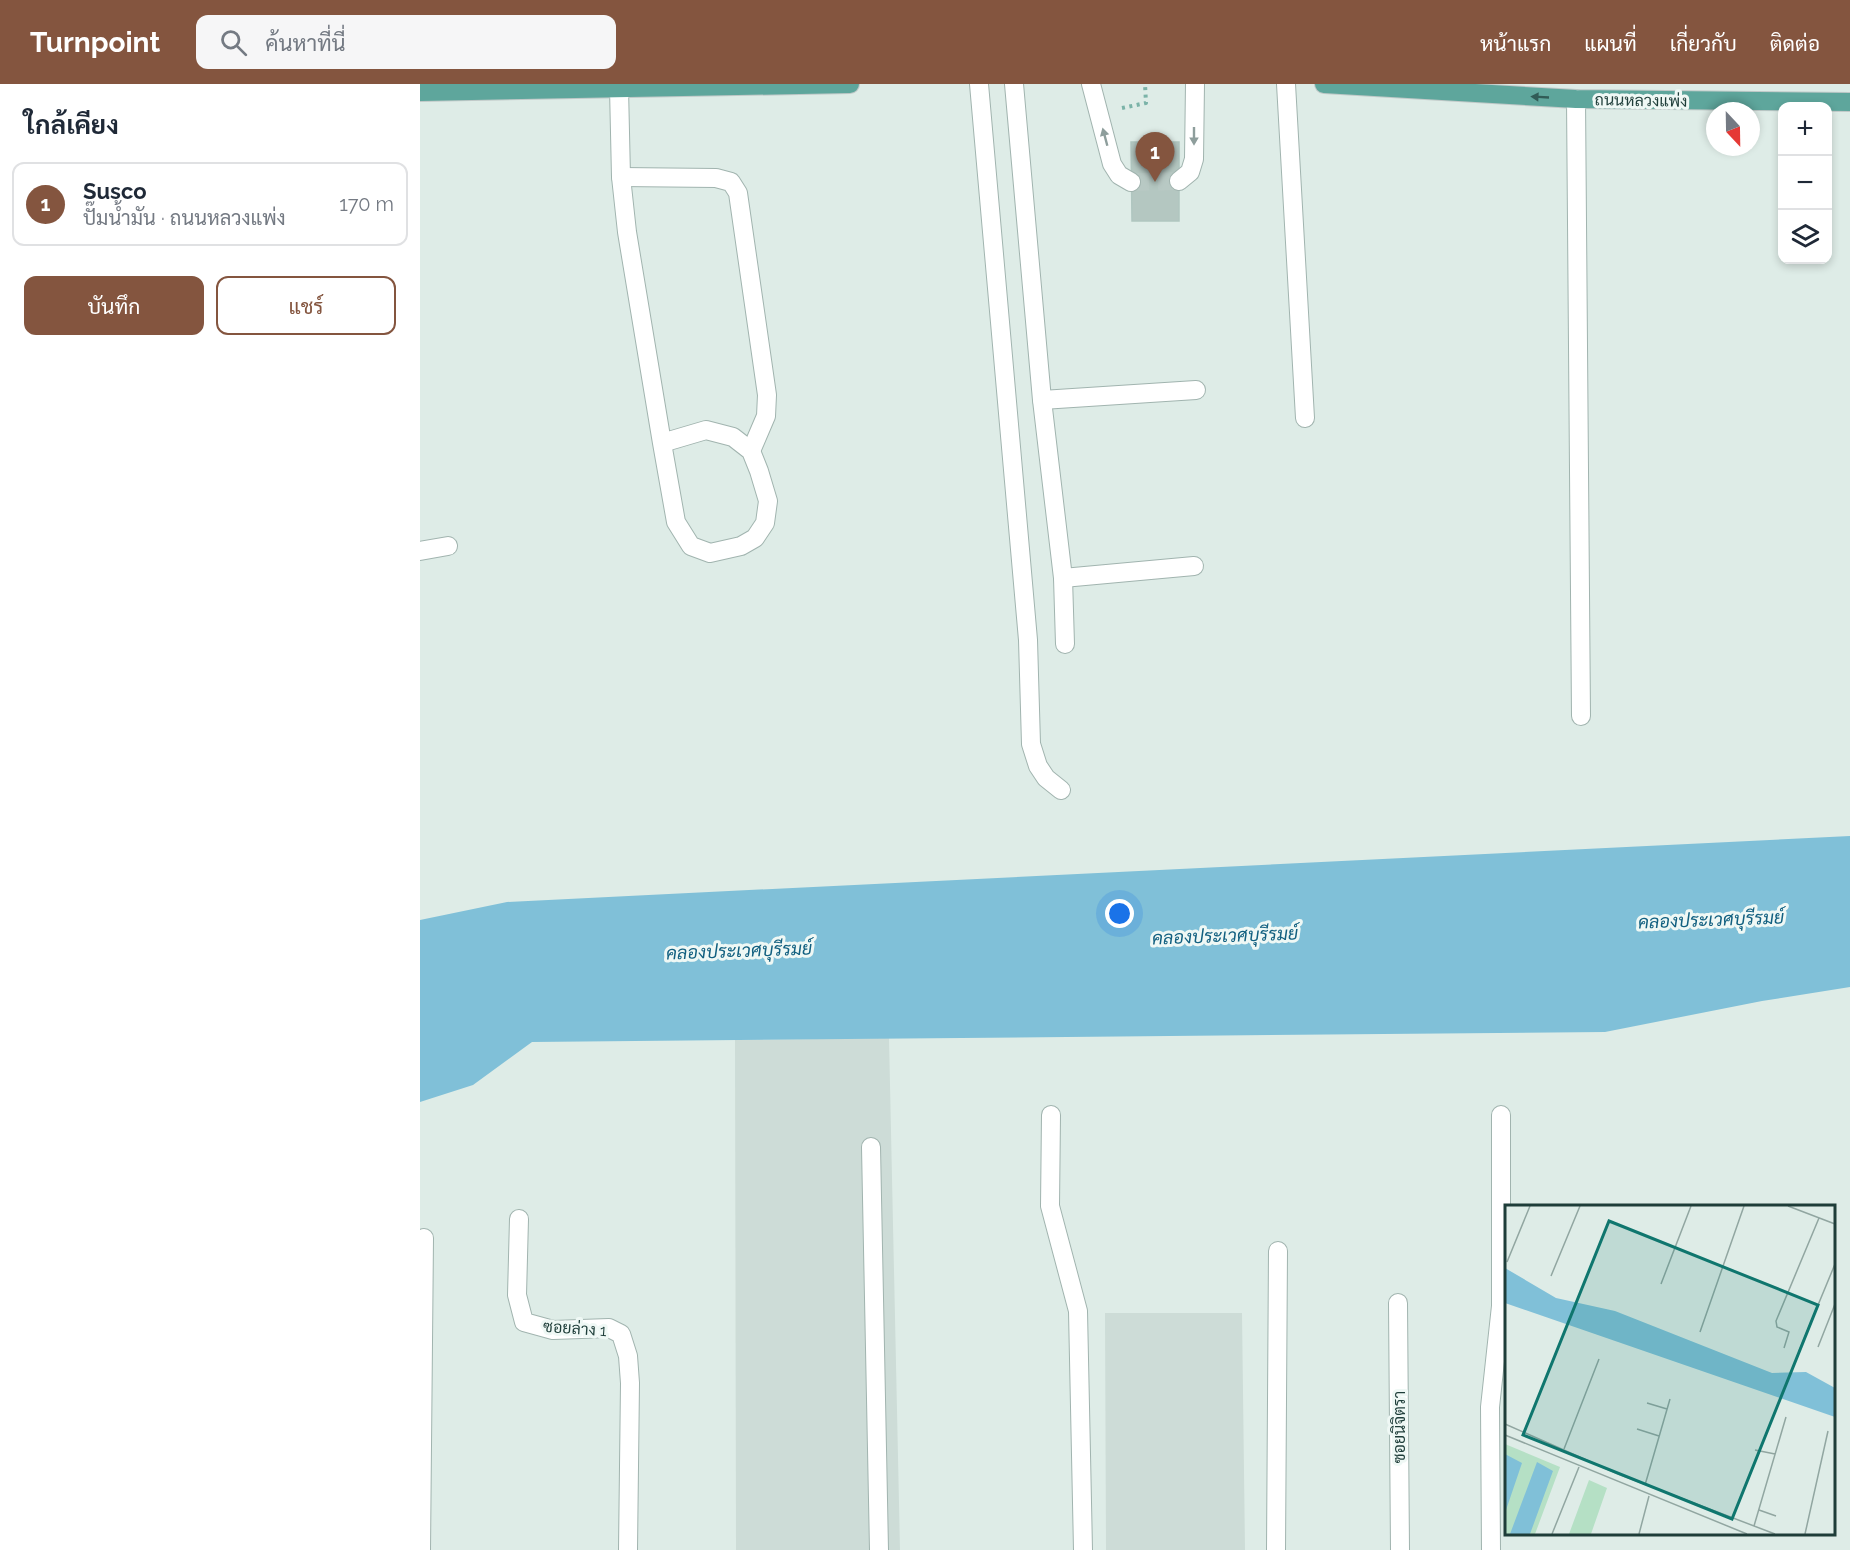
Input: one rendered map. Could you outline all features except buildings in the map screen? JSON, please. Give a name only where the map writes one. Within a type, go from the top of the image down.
[{"type":"main road","points":[[420,92],[850,84]]},
{"type":"main road","name":"ถนนหลวงแพ่ง","points":[[1324,84],[1576,99],[1850,102]]},
{"type":"street","points":[[979,84],[1028,640],[1031,744],[1038,766],[1046,778],[1061,790]]},
{"type":"street","points":[[1014,84],[1042,400],[1063,578],[1065,644]]},
{"type":"street","points":[[1091,84],[1112,164],[1119,175],[1131,182]]},
{"type":"street","points":[[1179,181],[1190,172],[1194,159],[1194,84]]},
{"type":"street","points":[[1286,84],[1305,418]]},
{"type":"street","points":[[619,88],[621,177],[627,231],[662,443],[676,522],[691,546],[710,553],[741,546],[755,538],[765,522],[768,501],[751,451],[733,437],[706,430],[662,443]]},
{"type":"street","points":[[1576,99],[1581,716]]},
{"type":"street","points":[[621,177],[716,178],[731,182],[738,193],[767,395],[766,416],[751,451]]},
{"type":"street","points":[[1042,400],[1196,390]]},
{"type":"street","points":[[420,551],[448,546]]},
{"type":"street","points":[[1063,578],[1194,566]]},
{"type":"street","points":[[1491,1550],[1490,1407],[1501,1306],[1501,1114]]},
{"type":"street","points":[[1051,1115],[1050,1206],[1078,1311],[1083,1550]]},
{"type":"street","points":[[871,1147],[879,1550]]},
{"type":"street","name":"ซอยล่าง 1","points":[[519,1219],[517,1295],[524,1322],[552,1330],[609,1328],[621,1334],[628,1356],[630,1383],[628,1550]]},
{"type":"street","points":[[421,1550],[424,1238]]},
{"type":"street","points":[[1275,1550],[1278,1251]]},
{"type":"street","name":"ซอยนิจิตรา","points":[[1398,1303],[1400,1550]]},
{"type":"path","points":[[1119,109],[1146,104],[1144,84]]},
{"type":"shaded area","points":[[889,1038],[900,1550],[736,1550],[735,1040]]},
{"type":"shaded area","points":[[1105,1313],[1242,1313],[1245,1550],[1106,1550]]},
{"type":"water","name":"คลองประเวศบุรีรมย์","points":[[1850,836],[1850,987],[1762,1001],[1605,1032],[532,1042],[473,1085],[420,1102],[420,920],[507,902]]},
{"type":"tunnel","points":[[1131,182],[1179,181]]},
{"type":"place","name":"Susco","points":[[1155,182]]}]
